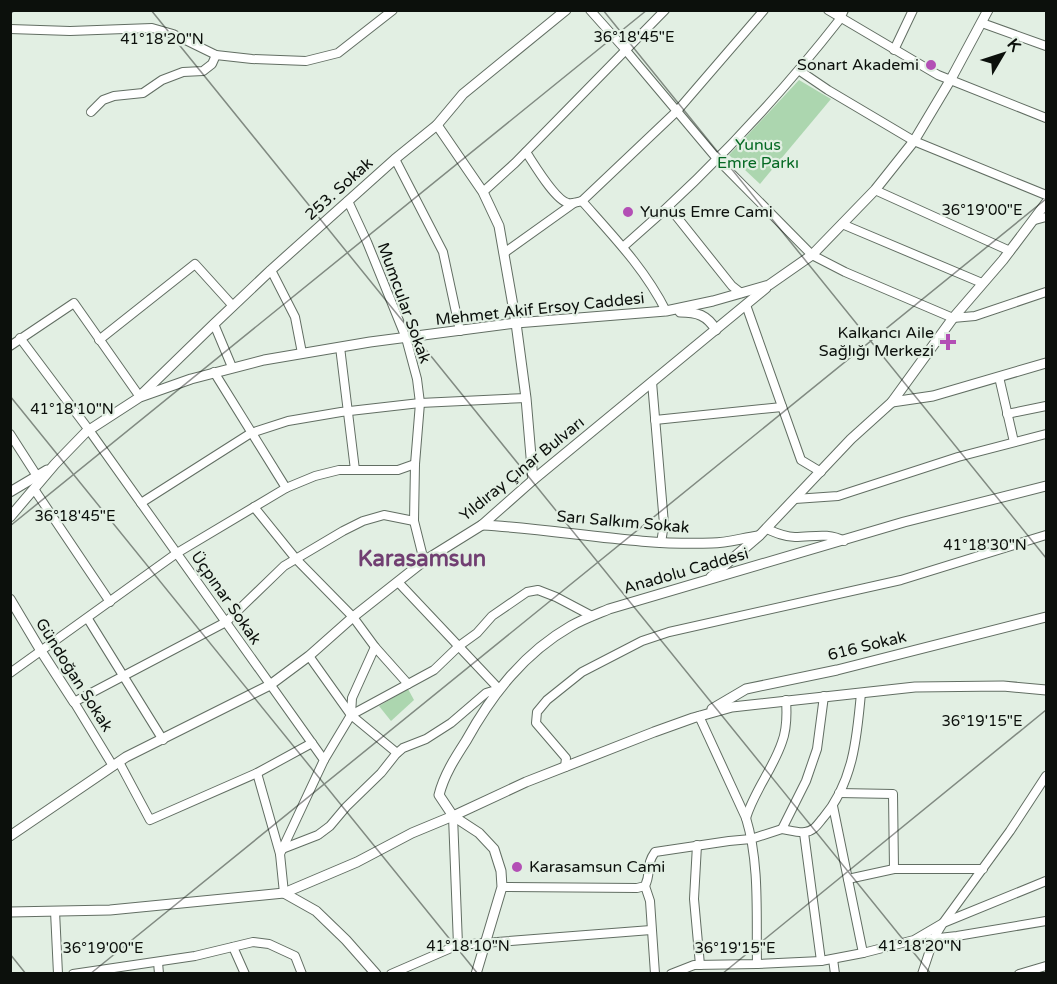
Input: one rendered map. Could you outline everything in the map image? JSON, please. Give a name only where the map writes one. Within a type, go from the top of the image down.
[{"type":"street","points":[[10,29],[70,31],[152,28],[173,34],[216,55],[306,61],[338,53],[393,10]]},
{"type":"street","name":"253. Sokak","points":[[140,397],[271,270],[395,159],[437,125],[463,94],[566,10]]},
{"type":"street","points":[[590,10],[718,160],[813,255],[845,272],[953,318],[975,316],[1047,292]]},
{"type":"street","points":[[483,192],[526,152],[665,10]]},
{"type":"street","points":[[504,253],[578,202],[677,111],[764,10]]},
{"type":"street","points":[[828,10],[938,75],[1047,118]]},
{"type":"street","points":[[623,247],[718,160],[800,71],[840,19],[844,10]]},
{"type":"street","points":[[894,50],[913,10]]},
{"type":"street","name":"Mehmet Akif Ersoy Caddesi","points":[[10,517],[55,464],[89,430],[140,397],[214,372],[302,353],[516,323],[666,311],[713,301],[769,285],[813,255],[874,190],[914,141],[951,80],[988,10]]},
{"type":"street","points":[[982,22],[1047,46]]},
{"type":"street","points":[[91,112],[103,100],[114,96],[143,93],[162,80],[183,72],[203,70],[212,64],[216,55]]},
{"type":"street","points":[[800,71],[914,141],[1047,195]]},
{"type":"street","points":[[437,125],[483,192],[499,226],[516,323],[526,398],[533,480]]},
{"type":"street","points":[[526,152],[561,200],[578,202],[623,247],[654,287],[666,311],[693,312],[703,315],[711,321],[716,330]]},
{"type":"street","points":[[395,159],[443,252],[460,332]]},
{"type":"street","points":[[874,190],[1010,251]]},
{"type":"street","name":"Mumcular Sokak","points":[[348,201],[406,338],[417,379],[420,403],[414,521],[424,561]]},
{"type":"street","points":[[706,580],[763,532],[851,439],[892,402],[953,318],[1047,203]]},
{"type":"street","points":[[669,207],[732,286],[741,293]]},
{"type":"street","points":[[1035,220],[1047,217]]},
{"type":"street","points":[[842,224],[982,283]]},
{"type":"street","points":[[99,340],[195,264],[232,306]]},
{"type":"street","points":[[271,270],[295,317],[302,353]]},
{"type":"street","name":"Yıldıray Çınar Bulvarı","points":[[10,836],[116,764],[270,685],[309,656],[353,617],[424,561],[482,525],[533,480],[769,285]]},
{"type":"street","points":[[713,301],[725,303],[732,311],[731,317]]},
{"type":"street","points":[[10,345],[74,303],[140,397]]},
{"type":"street","points":[[746,305],[801,460],[821,472]]},
{"type":"street","points":[[214,324],[232,367]]},
{"type":"street","name":"Üçpınar Sokak","points":[[20,338],[89,430],[324,760]]},
{"type":"street","points":[[340,347],[355,470]]},
{"type":"street","points":[[892,402],[933,396],[1047,363]]},
{"type":"street","points":[[214,372],[286,488]]},
{"type":"street","points":[[999,377],[1014,442]]},
{"type":"street","points":[[651,382],[664,524],[661,543]]},
{"type":"street","points":[[141,503],[251,433],[288,421],[420,403],[526,398]]},
{"type":"street","points":[[1007,414],[1047,406]]},
{"type":"street","points":[[655,420],[782,407]]},
{"type":"street","points":[[10,434],[37,476]]},
{"type":"street","points":[[795,499],[838,496],[958,457],[1047,434]]},
{"type":"street","points":[[10,492],[55,464]]},
{"type":"street","points":[[10,673],[177,553],[286,488],[315,476],[339,470],[398,470],[416,464]]},
{"type":"street","name":"Anadolu Caddesi","points":[[453,816],[439,795],[443,780],[482,712],[499,689],[537,649],[572,625],[609,609],[903,522],[1047,486]]},
{"type":"street","points":[[34,489],[110,602]]},
{"type":"street","points":[[254,507],[296,559],[353,617],[375,647],[408,684]]},
{"type":"street","points":[[74,702],[226,622],[284,566],[363,521],[384,515],[414,521]]},
{"type":"street","name":"Sarı Salkım Sokak","points":[[482,525],[513,526],[661,543],[715,543],[763,532]]},
{"type":"street","points":[[763,532],[781,536],[834,536],[844,541]]},
{"type":"street","points":[[565,767],[566,758],[536,723],[537,712],[547,700],[582,672],[642,640],[901,580],[1047,535]]},
{"type":"street","points":[[281,851],[318,835],[330,826],[403,748],[426,739],[451,723],[486,693],[499,689],[398,582]]},
{"type":"street","points":[[351,715],[434,670],[459,646],[477,633],[492,616],[528,592],[538,590],[592,616]]},
{"type":"street","name":"Gündoğan Sokak","points":[[10,599],[40,651],[116,764],[150,820],[257,773]]},
{"type":"street","name":"616 Sokak","points":[[699,716],[746,689],[837,670],[1047,617]]},
{"type":"street","points":[[88,619],[163,740]]},
{"type":"street","points":[[281,851],[324,760],[351,715],[352,698],[375,647]]},
{"type":"street","points":[[309,656],[351,715],[397,753]]},
{"type":"street","points":[[10,912],[110,910],[284,893],[357,862],[412,833],[526,782],[699,716],[732,707],[915,687],[1003,686],[1047,690]]},
{"type":"street","points":[[502,887],[637,888],[645,886],[650,877],[649,861],[655,852],[751,839],[782,829],[804,832],[814,829],[833,806],[848,776],[857,736],[861,693]]},
{"type":"street","points":[[782,829],[806,781],[817,749],[824,696]]},
{"type":"street","points":[[746,818],[783,741],[787,720],[786,700]]},
{"type":"street","points":[[699,716],[746,818],[751,839],[755,881],[757,964]]},
{"type":"street","points":[[284,893],[281,851],[257,773],[312,743]]},
{"type":"street","points":[[922,974],[934,938],[943,923],[1047,776]]},
{"type":"street","points":[[839,793],[892,794],[894,868]]},
{"type":"street","points":[[833,806],[863,953]]},
{"type":"street","points":[[453,816],[479,833],[494,849],[501,871],[502,887],[476,974]]},
{"type":"street","points":[[453,816],[458,945]]},
{"type":"street","points":[[804,832],[821,961]]},
{"type":"street","points":[[698,845],[694,899],[700,965]]},
{"type":"street","points":[[848,879],[894,868],[982,869]]},
{"type":"street","points":[[914,940],[943,923],[1047,881]]},
{"type":"street","points":[[645,886],[650,901],[655,974]]},
{"type":"street","points":[[284,893],[316,911],[376,974]]},
{"type":"street","points":[[55,911],[58,974]]},
{"type":"street","points":[[671,974],[677,970],[700,965],[821,961],[914,940],[957,936],[1047,921]]},
{"type":"street","points":[[392,974],[458,945],[651,930]]},
{"type":"street","points":[[73,974],[158,962],[253,942],[269,944],[295,956],[302,974]]},
{"type":"street","points":[[233,947],[245,974]]},
{"type":"street","points":[[833,959],[835,974]]},
{"type":"street","points":[[158,962],[159,974]]},
{"type":"street","points":[[1019,974],[1047,966]]},
{"type":"green space","name":"Yunus Emre Parkı","points":[[799,80],[831,99],[760,184],[729,155]]},
{"type":"green space","points":[[408,689],[414,700],[391,721],[379,706]]},
{"type":"place","name":"Sonart Akademi","points":[[931,65]]},
{"type":"place","name":"Yunus Emre Cami","points":[[628,212]]},
{"type":"place","name":"Kalkancı Aile Sağlığı Merkezi","points":[[948,342]]},
{"type":"place","name":"Karasamsun Cami","points":[[517,867]]},
{"type":"district","name":"Karasamsun","points":[[422,559]]}]
